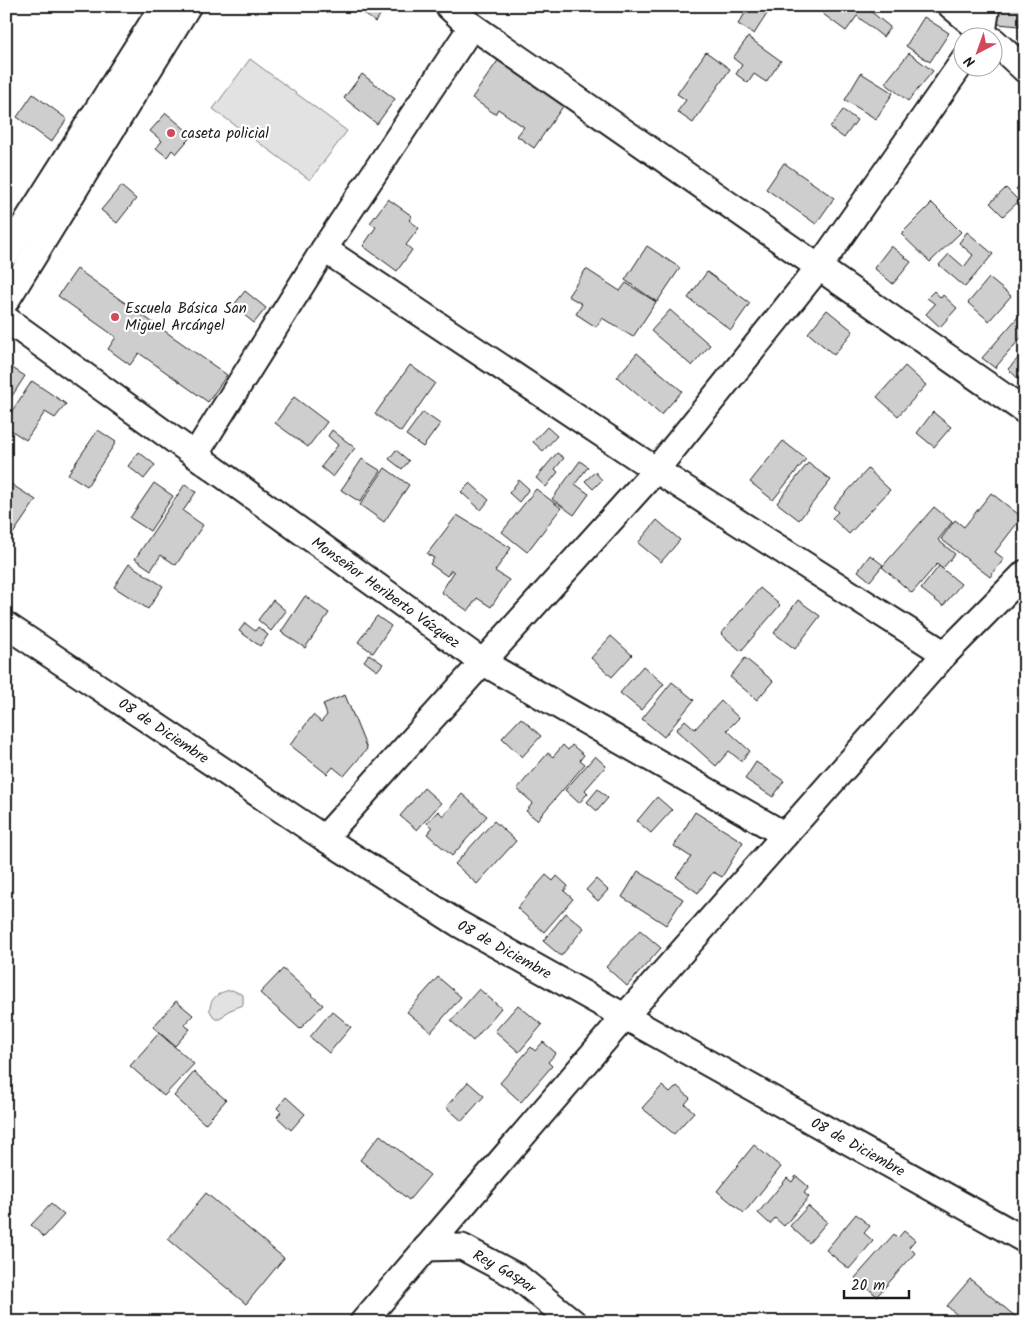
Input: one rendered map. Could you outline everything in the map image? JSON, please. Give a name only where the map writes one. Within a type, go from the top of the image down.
[{"type":"street","points":[[6,254],[163,6]]},
{"type":"street","points":[[6,301],[188,6]]},
{"type":"street","points":[[448,6],[472,26],[1025,411]]},
{"type":"street","points":[[951,6],[976,28]]},
{"type":"street","points":[[986,28],[987,6]]},
{"type":"street","points":[[195,455],[324,249],[472,26]]},
{"type":"street","points":[[1004,52],[1025,70]]},
{"type":"street","points":[[324,838],[484,663],[656,470],[819,267],[954,74]]},
{"type":"street","points":[[324,249],[656,470],[945,654]]},
{"type":"street","name":"Monseñor Heriberto Vázquez","points":[[6,319],[484,663],[785,835]]},
{"type":"street","points":[[362,1322],[626,1015],[945,654],[1025,573]]},
{"type":"street","name":"08 de Diciembre","points":[[6,625],[324,838],[459,924],[626,1015],[1025,1240]]},
{"type":"street","name":"Rey Gaspar","points":[[426,1248],[462,1247],[518,1277],[573,1322]]},
{"type":"shaded area","points":[[250,59],[347,131],[310,180],[213,109]]},
{"type":"shaded area","points":[[232,990],[243,995],[243,1005],[228,1011],[220,1019],[215,1019],[210,1011],[211,1002],[223,992]]},
{"type":"building","points":[[354,6],[387,6],[375,22]]},
{"type":"building","points":[[750,6],[772,6],[754,34],[738,24]]},
{"type":"building","points":[[829,6],[864,6],[890,27],[883,37],[857,16],[846,31],[823,14]]},
{"type":"building","points":[[1000,6],[1022,6],[1020,26],[998,24]]},
{"type":"building","points":[[924,17],[949,33],[930,62],[906,46]]},
{"type":"building","points":[[748,37],[781,61],[766,82],[754,74],[748,83],[736,74],[742,65],[733,58]]},
{"type":"building","points":[[706,52],[730,69],[693,123],[677,112],[686,100],[677,94]]},
{"type":"building","points":[[909,53],[933,71],[908,101],[885,83]]},
{"type":"building","points":[[499,59],[564,105],[534,148],[517,136],[524,127],[498,109],[495,114],[472,98]]},
{"type":"building","points":[[861,73],[893,93],[876,119],[845,100]]},
{"type":"building","points":[[362,74],[395,99],[377,124],[344,98]]},
{"type":"building","points":[[33,94],[67,119],[51,142],[17,117]]},
{"type":"building","points":[[843,110],[857,120],[844,138],[830,128]]},
{"type":"building","name":"caseta policial","points":[[166,113],[192,135],[176,154],[172,150],[167,157],[156,148],[162,141],[150,131]]},
{"type":"building","points":[[784,163],[834,198],[816,224],[766,189]]},
{"type":"building","points":[[1025,179],[1025,196],[1016,189]]},
{"type":"building","points":[[121,186],[136,199],[117,223],[101,210]]},
{"type":"building","points":[[1006,188],[1019,201],[1003,216],[990,203]]},
{"type":"building","points":[[388,199],[412,216],[409,220],[419,228],[406,245],[412,250],[397,271],[363,246],[376,227],[370,223]]},
{"type":"building","points":[[932,203],[961,232],[930,262],[901,234]]},
{"type":"building","points":[[967,232],[993,254],[965,287],[939,265],[949,254],[964,267],[973,255],[959,243]]},
{"type":"building","points":[[647,246],[680,268],[657,302],[625,280]]},
{"type":"building","points":[[891,246],[911,262],[893,284],[874,268]]},
{"type":"building","name":"Escuela Básica San Miguel Arcángel","points":[[77,269],[227,375],[208,402],[139,353],[130,365],[108,349],[116,337],[58,296]]},
{"type":"building","points":[[586,269],[620,291],[626,283],[656,302],[633,337],[602,318],[596,327],[576,314],[582,304],[568,296]]},
{"type":"building","points":[[707,272],[750,303],[731,330],[688,298]]},
{"type":"building","points":[[989,278],[1011,296],[989,321],[968,303]]},
{"type":"building","points":[[245,291],[266,308],[254,323],[233,306]]},
{"type":"building","points":[[934,291],[941,298],[943,295],[957,308],[940,327],[926,314],[935,304],[927,298]]},
{"type":"building","points":[[1025,309],[1025,333],[995,368],[982,358]]},
{"type":"building","points":[[670,310],[710,345],[692,366],[651,331]]},
{"type":"building","points":[[827,310],[853,331],[834,355],[808,333]]},
{"type":"building","points":[[1025,351],[1025,385],[1008,369]]},
{"type":"building","points":[[637,353],[682,391],[661,415],[617,377]]},
{"type":"building","points":[[6,364],[25,376],[10,399],[6,397]]},
{"type":"building","points":[[410,365],[435,383],[401,432],[375,414]]},
{"type":"building","points":[[905,366],[926,385],[898,416],[877,397]]},
{"type":"building","points":[[32,381],[66,404],[55,418],[45,412],[26,440],[6,427],[6,420]]},
{"type":"building","points":[[294,397],[327,422],[308,447],[275,423]]},
{"type":"building","points":[[423,412],[440,424],[423,447],[406,435]]},
{"type":"building","points":[[933,412],[951,427],[934,447],[917,433]]},
{"type":"building","points":[[547,427],[557,436],[543,451],[533,442]]},
{"type":"building","points":[[98,430],[116,442],[87,486],[68,474]]},
{"type":"building","points":[[332,430],[355,448],[333,477],[321,467],[338,445],[328,436]]},
{"type":"building","points":[[783,441],[806,459],[773,500],[750,482]]},
{"type":"building","points":[[396,450],[409,461],[402,469],[389,459]]},
{"type":"building","points":[[139,452],[155,465],[144,479],[128,466]]},
{"type":"building","points":[[557,453],[564,458],[555,469],[558,472],[546,487],[536,478]]},
{"type":"building","points":[[362,459],[381,471],[360,502],[341,490]]},
{"type":"building","points":[[580,461],[588,467],[575,484],[589,494],[574,515],[552,499]]},
{"type":"building","points":[[808,463],[831,480],[799,520],[777,503]]},
{"type":"building","points":[[385,468],[409,485],[384,522],[360,505]]},
{"type":"building","points":[[868,469],[890,490],[849,534],[832,518],[838,512],[833,507]]},
{"type":"building","points":[[595,472],[602,480],[593,489],[585,481]]},
{"type":"building","points":[[519,480],[529,489],[519,502],[509,493]]},
{"type":"building","points":[[6,481],[36,500],[6,544]]},
{"type":"building","points":[[154,483],[173,496],[150,531],[130,518]]},
{"type":"building","points":[[470,483],[489,500],[481,510],[461,492]]},
{"type":"building","points":[[185,484],[196,492],[183,511],[203,525],[176,565],[161,555],[151,570],[135,559]]},
{"type":"building","points":[[536,489],[561,508],[527,552],[502,532]]},
{"type":"building","points":[[991,493],[1022,517],[995,552],[1004,559],[990,577],[941,539],[955,520],[964,527]]},
{"type":"building","points":[[934,507],[952,522],[938,540],[955,554],[942,569],[937,564],[912,593],[882,567]]},
{"type":"building","points":[[457,515],[511,548],[495,571],[509,580],[491,607],[477,598],[468,611],[441,592],[454,572],[451,570],[447,576],[430,564],[434,558],[427,554]]},
{"type":"building","points":[[657,520],[680,540],[661,562],[638,543]]},
{"type":"building","points":[[870,555],[883,565],[870,581],[858,571]]},
{"type":"building","points":[[129,564],[163,586],[148,609],[114,587]]},
{"type":"building","points":[[939,566],[961,584],[943,606],[921,589]]},
{"type":"building","points":[[760,588],[780,605],[741,651],[721,634]]},
{"type":"building","points":[[305,596],[329,613],[305,648],[281,632]]},
{"type":"building","points":[[273,600],[286,611],[271,631],[258,620]]},
{"type":"building","points":[[798,600],[820,616],[795,649],[774,633]]},
{"type":"building","points":[[377,616],[391,626],[373,653],[358,642]]},
{"type":"building","points":[[245,623],[255,631],[258,627],[268,635],[260,646],[239,631]]},
{"type":"building","points":[[611,636],[632,655],[612,677],[591,658]]},
{"type":"building","points":[[369,654],[383,664],[377,671],[364,661]]},
{"type":"building","points":[[745,658],[773,681],[757,700],[730,677]]},
{"type":"building","points":[[643,666],[664,684],[641,710],[620,693]]},
{"type":"building","points":[[672,682],[694,700],[664,737],[642,719]]},
{"type":"building","points":[[345,695],[367,749],[344,776],[333,767],[327,774],[290,745],[313,715],[321,722],[327,715],[323,704]]},
{"type":"building","points":[[721,701],[739,718],[727,730],[750,751],[741,761],[729,751],[716,766],[676,730],[685,720],[695,729]]},
{"type":"building","points":[[521,718],[541,736],[522,757],[502,738]]},
{"type":"building","points":[[563,745],[568,750],[572,745],[584,755],[580,760],[585,764],[537,820],[526,811],[533,803],[517,789],[548,753],[553,757]]},
{"type":"building","points":[[595,756],[606,766],[585,790],[588,793],[579,803],[565,790]]},
{"type":"building","points":[[756,762],[784,781],[773,797],[745,779]]},
{"type":"building","points":[[424,788],[441,803],[417,830],[400,816]]},
{"type":"building","points":[[598,789],[608,798],[597,811],[587,802]]},
{"type":"building","points":[[462,794],[487,816],[452,856],[427,834],[432,828],[427,823],[438,811],[443,816]]},
{"type":"building","points":[[657,797],[672,810],[651,833],[637,821]]},
{"type":"building","points":[[695,812],[743,842],[722,877],[713,872],[698,893],[676,877],[691,857],[674,846]]},
{"type":"building","points":[[494,821],[516,841],[477,884],[455,864]]},
{"type":"building","points":[[638,871],[683,899],[666,925],[622,897]]},
{"type":"building","points":[[546,875],[553,881],[557,876],[568,886],[564,891],[573,899],[544,932],[517,908]]},
{"type":"building","points":[[596,879],[608,890],[598,901],[586,890]]},
{"type":"building","points":[[566,913],[584,928],[561,956],[543,941]]},
{"type":"building","points":[[640,930],[661,948],[627,986],[606,967]]},
{"type":"building","points":[[283,969],[323,1005],[300,1029],[260,993]]},
{"type":"building","points":[[438,977],[461,997],[431,1032],[407,1012]]},
{"type":"building","points":[[479,989],[501,1008],[473,1041],[451,1021]]},
{"type":"building","points":[[176,1001],[193,1015],[184,1025],[190,1029],[175,1046],[153,1027]]},
{"type":"building","points":[[518,1005],[542,1025],[519,1052],[495,1031]]},
{"type":"building","points":[[332,1011],[351,1027],[329,1053],[310,1037]]},
{"type":"building","points":[[159,1033],[194,1064],[164,1096],[130,1066]]},
{"type":"building","points":[[543,1042],[556,1053],[548,1062],[552,1066],[521,1102],[500,1083],[531,1047],[535,1051]]},
{"type":"building","points":[[194,1072],[226,1100],[205,1124],[174,1096]]},
{"type":"building","points":[[468,1082],[484,1096],[462,1121],[446,1107]]},
{"type":"building","points":[[662,1086],[670,1093],[677,1086],[690,1098],[685,1104],[694,1112],[674,1134],[642,1108]]},
{"type":"building","points":[[286,1097],[305,1114],[291,1130],[277,1117],[281,1112],[277,1108]]},
{"type":"building","points":[[380,1135],[430,1175],[409,1200],[360,1160]]},
{"type":"building","points":[[754,1145],[781,1167],[744,1213],[717,1191]]},
{"type":"building","points":[[796,1176],[809,1187],[804,1193],[809,1197],[784,1226],[775,1218],[770,1224],[758,1213],[787,1178],[792,1182]]},
{"type":"building","points":[[206,1193],[284,1258],[246,1304],[168,1239]]},
{"type":"building","points":[[51,1204],[64,1215],[44,1237],[31,1225]]},
{"type":"building","points":[[808,1206],[827,1222],[809,1243],[790,1226]]},
{"type":"building","points":[[856,1214],[870,1226],[864,1233],[873,1241],[849,1269],[826,1250]]},
{"type":"building","points":[[904,1231],[915,1240],[909,1247],[915,1253],[877,1296],[855,1278],[894,1234],[898,1238]]},
{"type":"building","points":[[970,1279],[1022,1322],[965,1322],[947,1306]]},
{"type":"place","name":"caseta policial","points":[[171,133]]},
{"type":"place","name":"Escuela Básica San Miguel Arcángel","points":[[115,317]]}]
